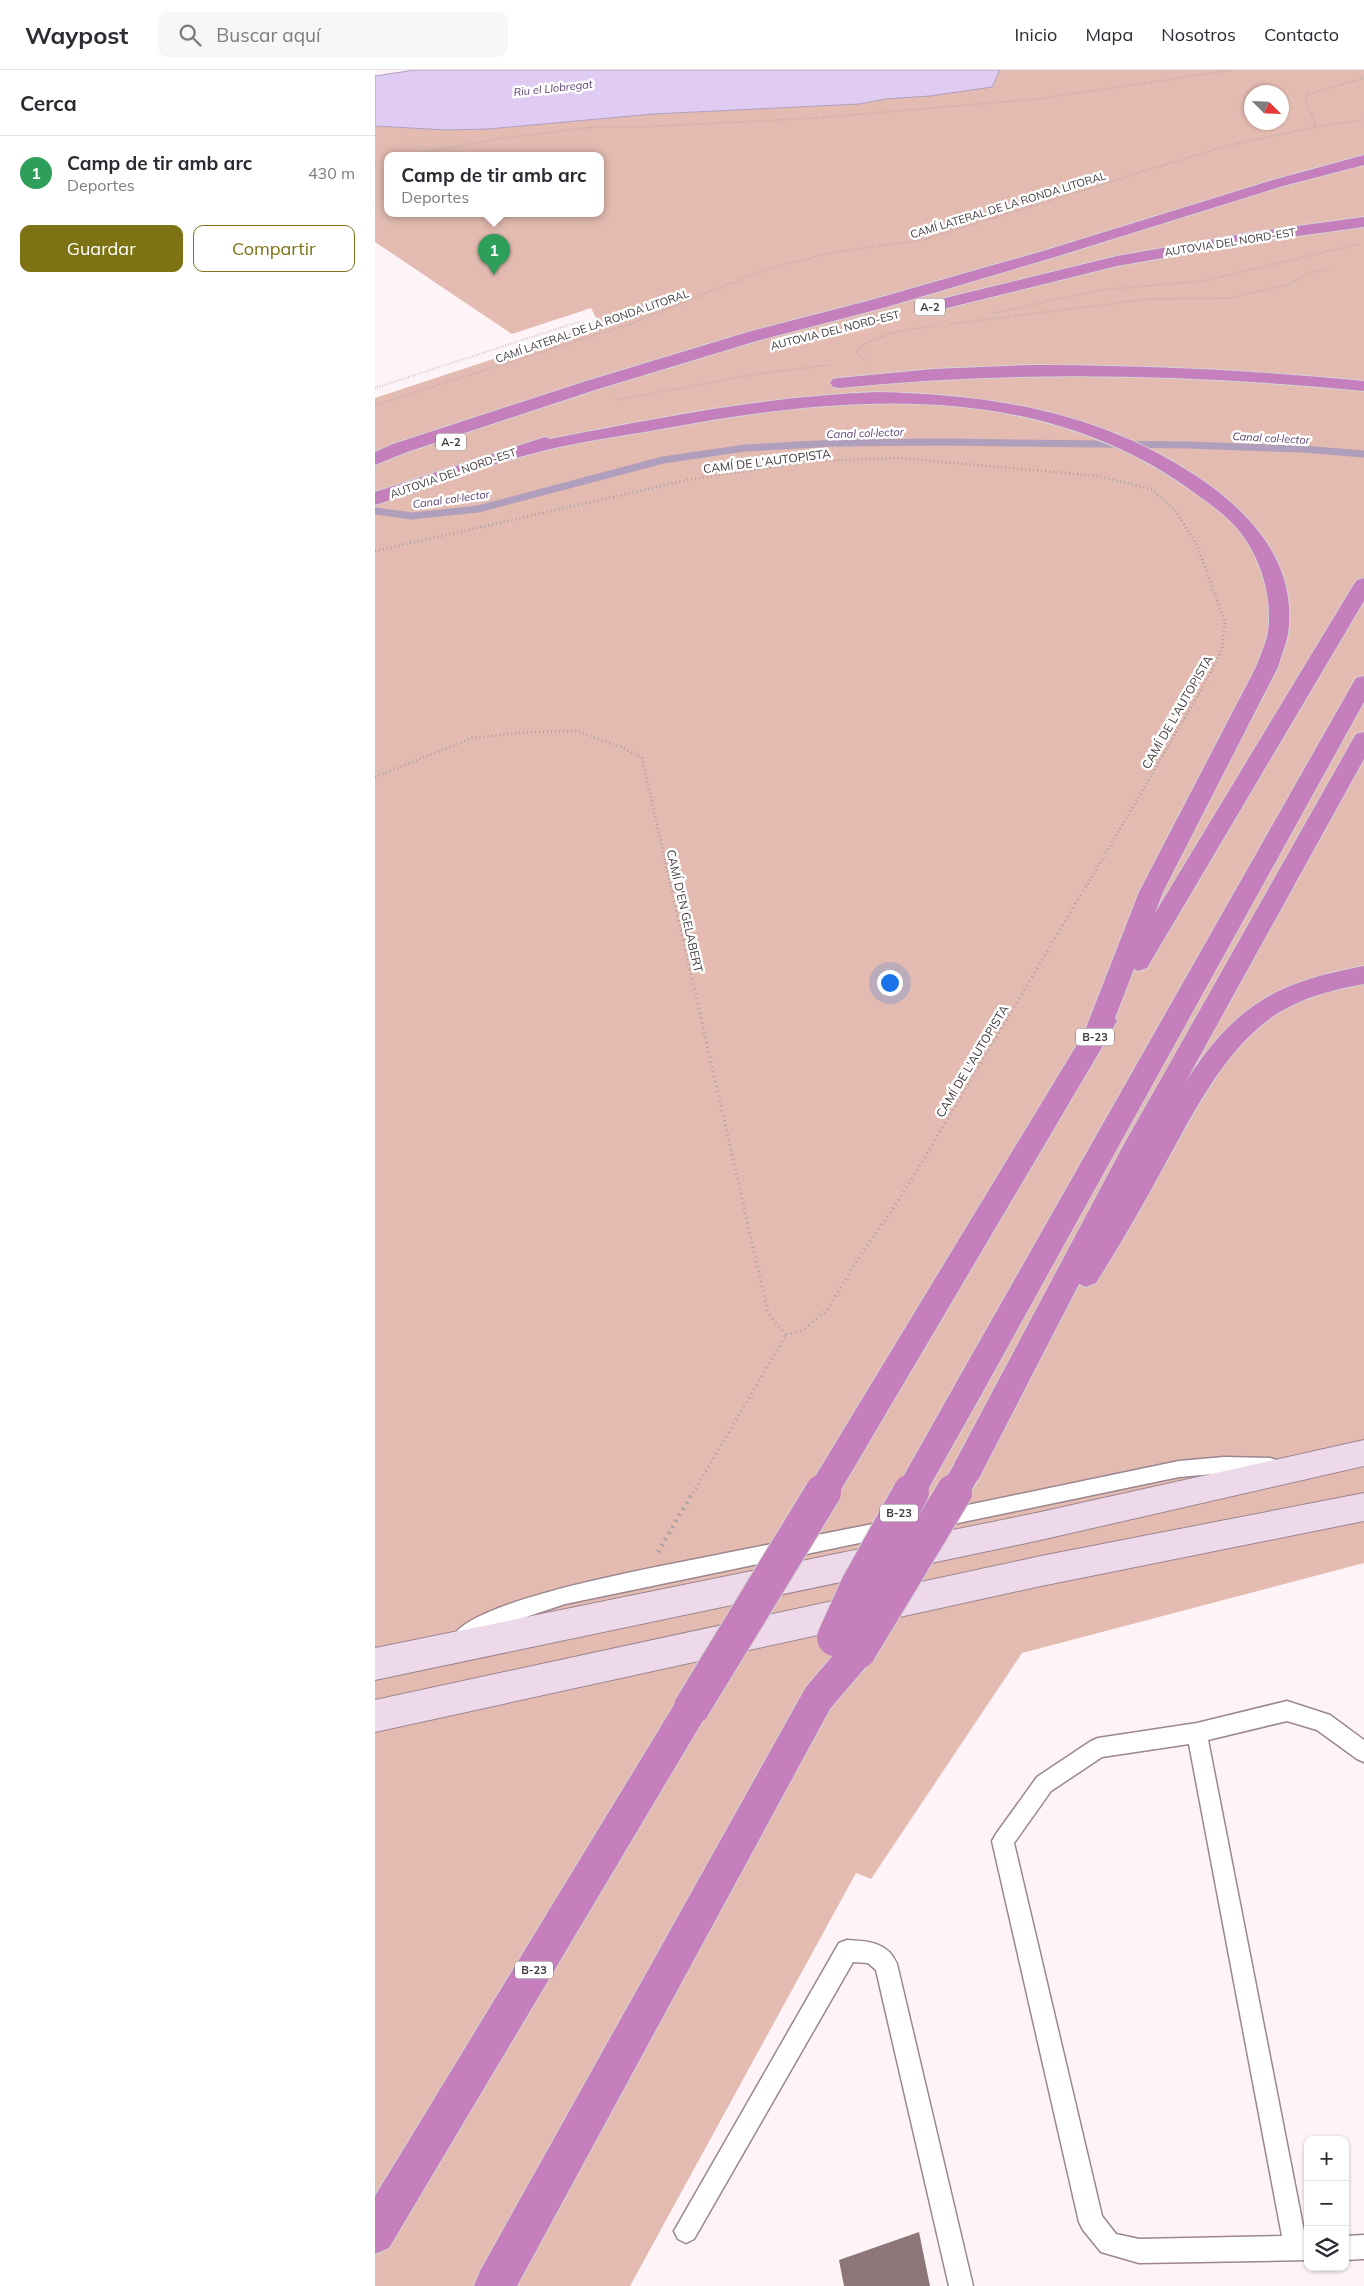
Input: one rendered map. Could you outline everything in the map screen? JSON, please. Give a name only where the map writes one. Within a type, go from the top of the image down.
[{"type":"highway","points":[[375,459],[399,454],[589,386],[754,336],[877,304],[1049,254],[1268,186],[1364,160]]},
{"type":"highway","name":"AUTOVIA DEL NORD-EST","points":[[926,308],[1117,261],[1254,237],[1364,222]]},
{"type":"highway","name":"AUTOVIA DEL NORD-EST","points":[[375,468],[399,454],[604,392],[782,343],[907,313]]},
{"type":"highway","name":"AUTOVIA DEL NORD-EST","points":[[375,500],[406,487],[529,448],[624,422],[727,400],[879,378],[948,372],[1042,369],[1134,371],[1364,386]]},
{"type":"highway","points":[[529,448],[765,407],[829,399],[928,400],[985,405],[1034,414],[1080,426],[1117,439],[1165,463],[1210,494],[1241,522],[1253,536],[1263,554],[1274,586],[1278,605],[1277,636],[1267,667],[1151,892],[1095,1037]]},
{"type":"highway","name":"B-23","points":[[375,2234],[824,1490],[1364,584]]},
{"type":"highway","name":"B-23","points":[[847,1645],[859,1585],[1364,683]]},
{"type":"highway","points":[[495,2286],[847,1645],[966,1472],[1091,1231],[1364,739]]},
{"type":"highway","points":[[1008,1394],[1111,1237],[1193,1091],[1229,1041],[1258,1014],[1301,988],[1344,977],[1364,975]]},
{"type":"main road","points":[[375,1664],[1027,1529],[1364,1453]]},
{"type":"main road","points":[[375,1716],[1041,1571],[1364,1507]]},
{"type":"lane","points":[[441,1650],[477,1628],[528,1607],[598,1588],[1179,1469],[1224,1465],[1304,1467]]},
{"type":"lane","points":[[1197,1733],[1302,2248],[1139,2251],[1109,2244],[1091,2222],[1003,1841],[1044,1784],[1097,1748],[1197,1733],[1287,1711],[1323,1722],[1364,1752]]},
{"type":"lane","points":[[686,2231],[847,1951],[872,1952],[886,1964],[961,2286]]},
{"type":"lane","points":[[1349,2248],[1364,2247]]},
{"type":"path","points":[[424,152],[531,133],[601,126],[627,126],[642,129],[669,124],[889,113],[1038,99],[1232,70]]},
{"type":"path","points":[[1315,127],[1314,118],[1305,101],[1308,94],[1364,78]]},
{"type":"path","name":"CAMÍ LATERAL DE LA RONDA LITORAL","points":[[375,404],[630,324],[694,300],[757,273],[793,262],[836,252],[923,240],[1222,147],[1315,127],[1364,120]]},
{"type":"path","points":[[1334,269],[1310,272],[1288,285],[1229,298],[1149,299],[950,324],[1101,290],[1203,281],[1364,243]]},
{"type":"path","points":[[375,388],[578,322]]},
{"type":"path","points":[[866,361],[856,351],[864,343],[904,330],[941,325]]},
{"type":"path","name":"CAMÍ DE L'AUTOPISTA","points":[[375,551],[688,480],[813,461],[899,458],[1005,466],[1098,476],[1153,490],[1175,510],[1197,545],[1225,622],[1222,649],[1208,678],[905,1192],[856,1262],[827,1310],[802,1331],[786,1335]]},
{"type":"path","name":"CAMÍ D'EN GELABERT","points":[[375,777],[472,738],[530,732],[577,731],[621,747],[642,758],[768,1313],[786,1335]]},
{"type":"path","points":[[643,1579],[786,1335]]},
{"type":"shaded area","points":[[1000,70],[1364,70],[1364,1563],[1022,1653],[871,1879],[856,1873],[630,2286],[375,2286],[375,398],[599,324],[591,308],[512,334],[375,242],[375,126],[446,130],[488,129],[653,114],[859,104],[885,99],[992,87]]},
{"type":"water","name":"Riu el Llobregat","points":[[415,70],[1000,70],[992,87],[930,96],[885,99],[859,104],[653,114],[488,129],[446,130],[375,126],[375,76]]},
{"type":"building","points":[[919,2232],[930,2286],[844,2286],[839,2260]]},
{"type":"waterway","name":"Canal col·lector","points":[[375,511],[412,516],[478,509],[663,460],[745,448],[836,443],[943,442],[1187,445],[1302,449],[1364,454]]},
{"type":"place","name":"Camp de tir amb arc","points":[[494,275]]}]
